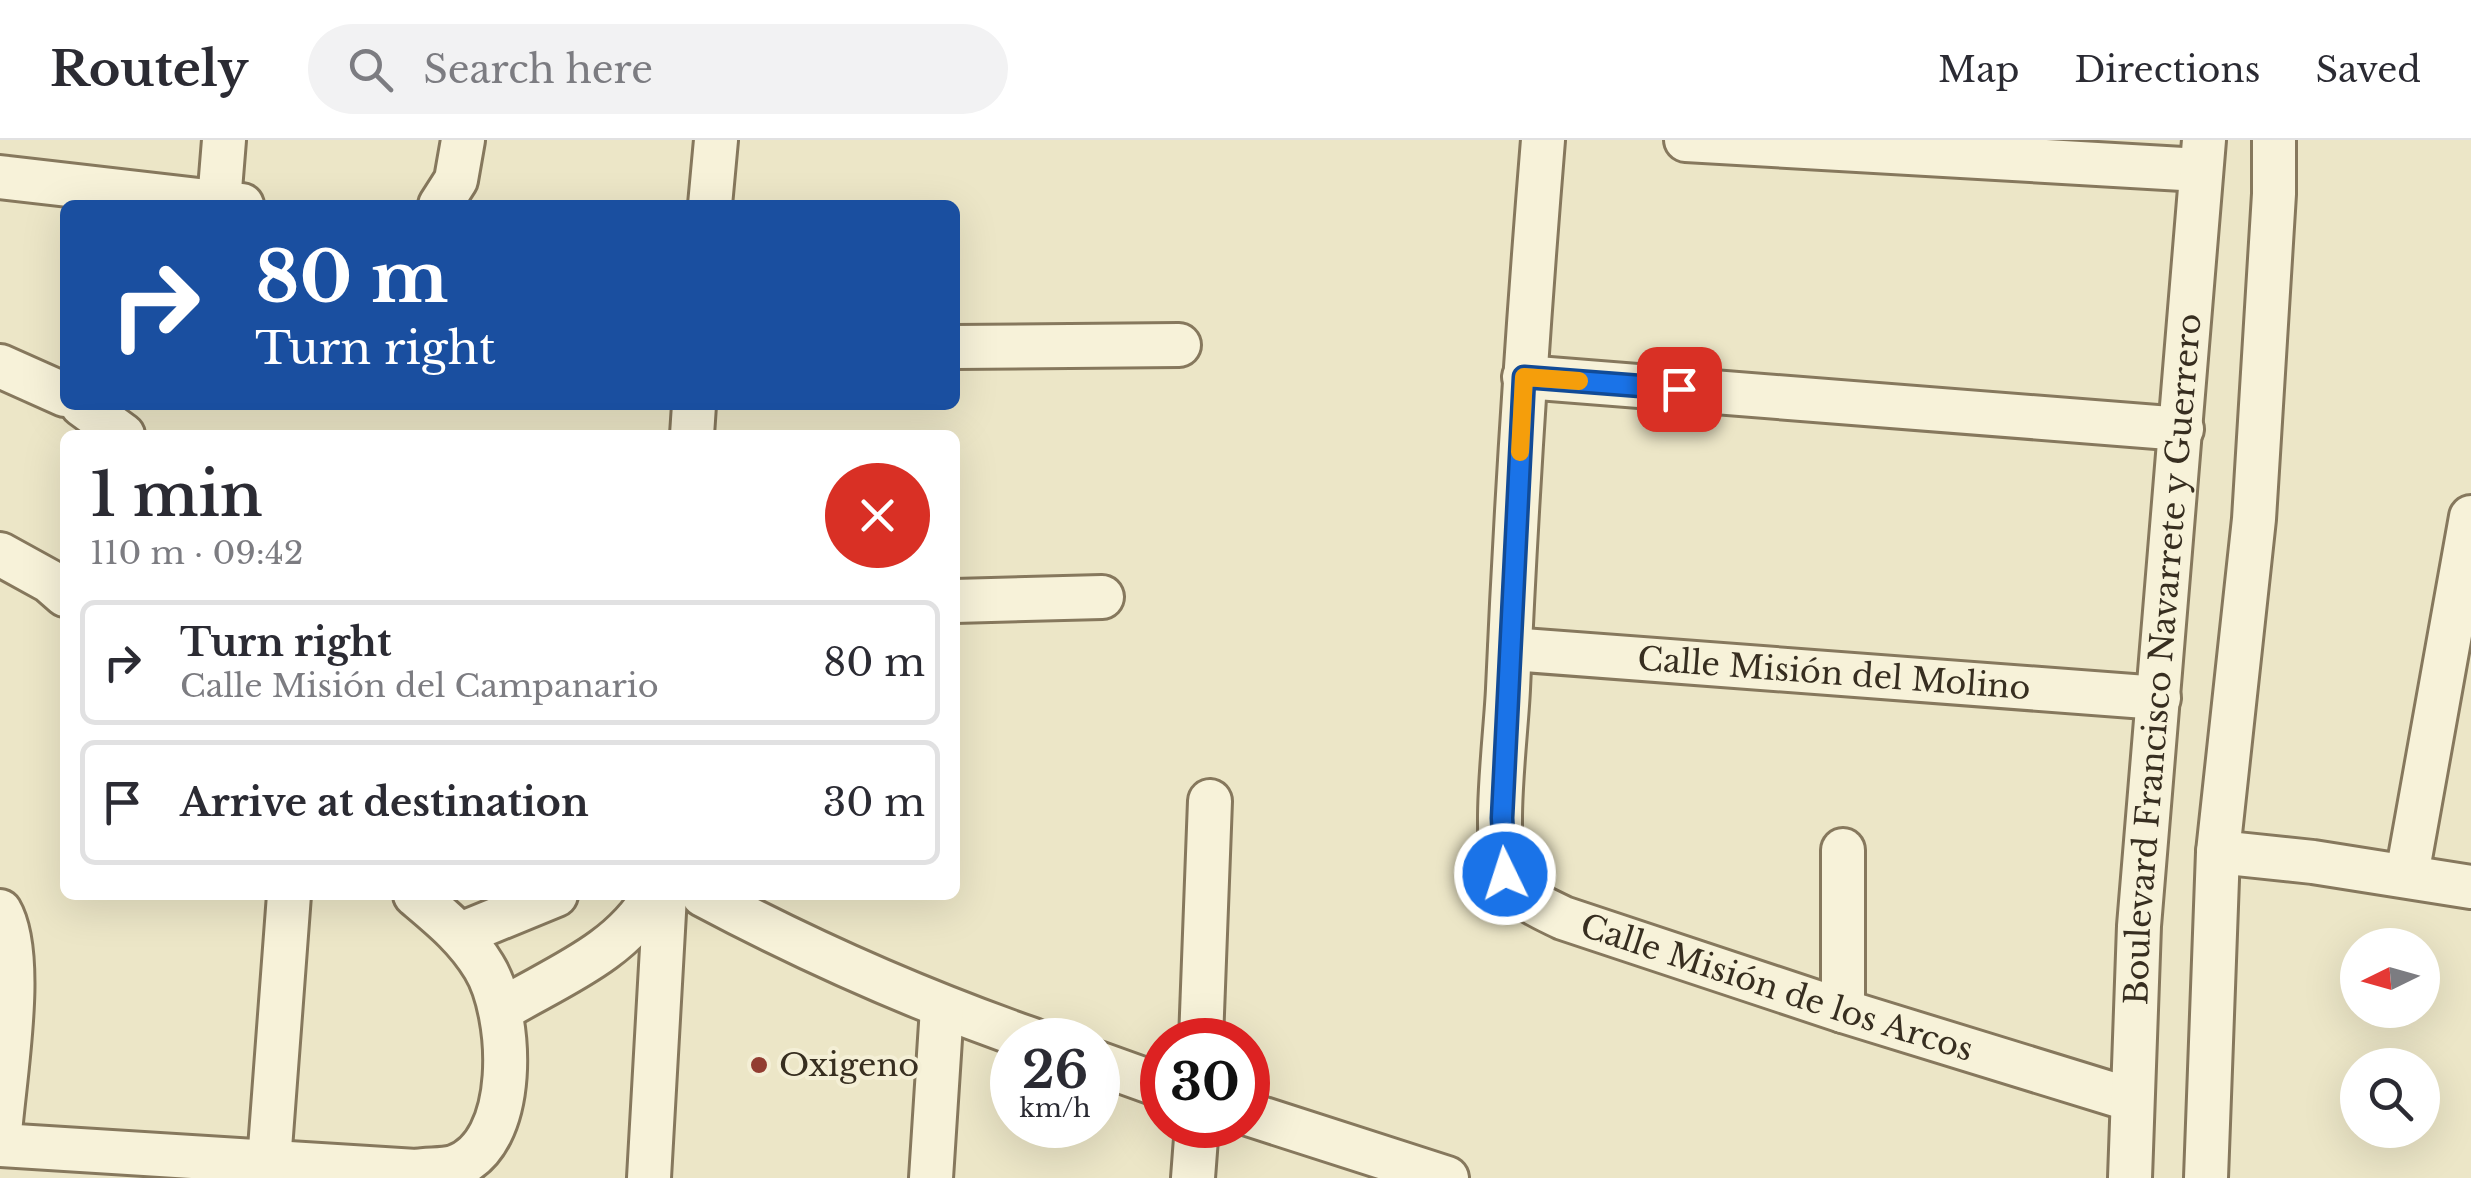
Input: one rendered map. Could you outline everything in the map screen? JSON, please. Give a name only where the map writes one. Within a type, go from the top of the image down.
[{"type":"street","points":[[224,140],[231,200]]},
{"type":"street","points":[[443,200],[456,180],[463,140]]},
{"type":"street","points":[[710,200],[716,140]]},
{"type":"street","name":"Calle Misión de los Arcos","points":[[1543,140],[1524,377],[1502,818],[1505,874],[1516,890],[1536,906],[1563,918],[1843,1011],[2132,1100]]},
{"type":"street","points":[[1686,140],[2202,155]]},
{"type":"street","points":[[2206,1178],[2218,852],[2254,519],[2274,140]]},
{"type":"street","name":"Boulevard Francisco Navarrete y Guerrero","points":[[2130,1178],[2140,926],[2202,155]]},
{"type":"street","points":[[0,176],[198,200]]},
{"type":"street","points":[[960,347],[1179,345]]},
{"type":"street","points":[[0,366],[60,393]]},
{"type":"street","points":[[1524,377],[2182,429]]},
{"type":"street","points":[[89,410],[116,430]]},
{"type":"street","points":[[2407,875],[2471,517]]},
{"type":"street","points":[[0,554],[60,591]]},
{"type":"street","points":[[960,601],[1102,597]]},
{"type":"street","name":"Calle Misión del Molino","points":[[1510,649],[2159,698]]},
{"type":"street","points":[[1202,1018],[1210,801]]},
{"type":"street","points":[[1843,850],[1843,1011]]},
{"type":"street","points":[[2218,852],[2407,875],[2471,887]]},
{"type":"street","points":[[269,1162],[289,900]]},
{"type":"street","points":[[0,1145],[416,1170],[455,1166],[478,1151],[496,1120],[507,1046],[502,1010],[486,970],[460,934],[421,900]]},
{"type":"street","points":[[460,934],[544,900]]},
{"type":"street","points":[[502,1010],[590,960],[621,937],[650,900]]},
{"type":"street","points":[[649,1178],[665,900]]},
{"type":"street","points":[[713,900],[792,942],[990,1025]]},
{"type":"street","points":[[0,911],[10,928],[12,983],[0,1133]]},
{"type":"street","points":[[931,1178],[942,1008]]},
{"type":"street","points":[[1270,1121],[1440,1177]]},
{"type":"street","points":[[1193,1178],[1195,1148]]},
{"type":"slow traffic","points":[[1520,452],[1524,377],[1579,381]]},
{"type":"place","name":"Oxigeno","points":[[759,1065]]},
{"type":"route","points":[[1505,874],[1502,818],[1524,377],[1679,389]]}]
